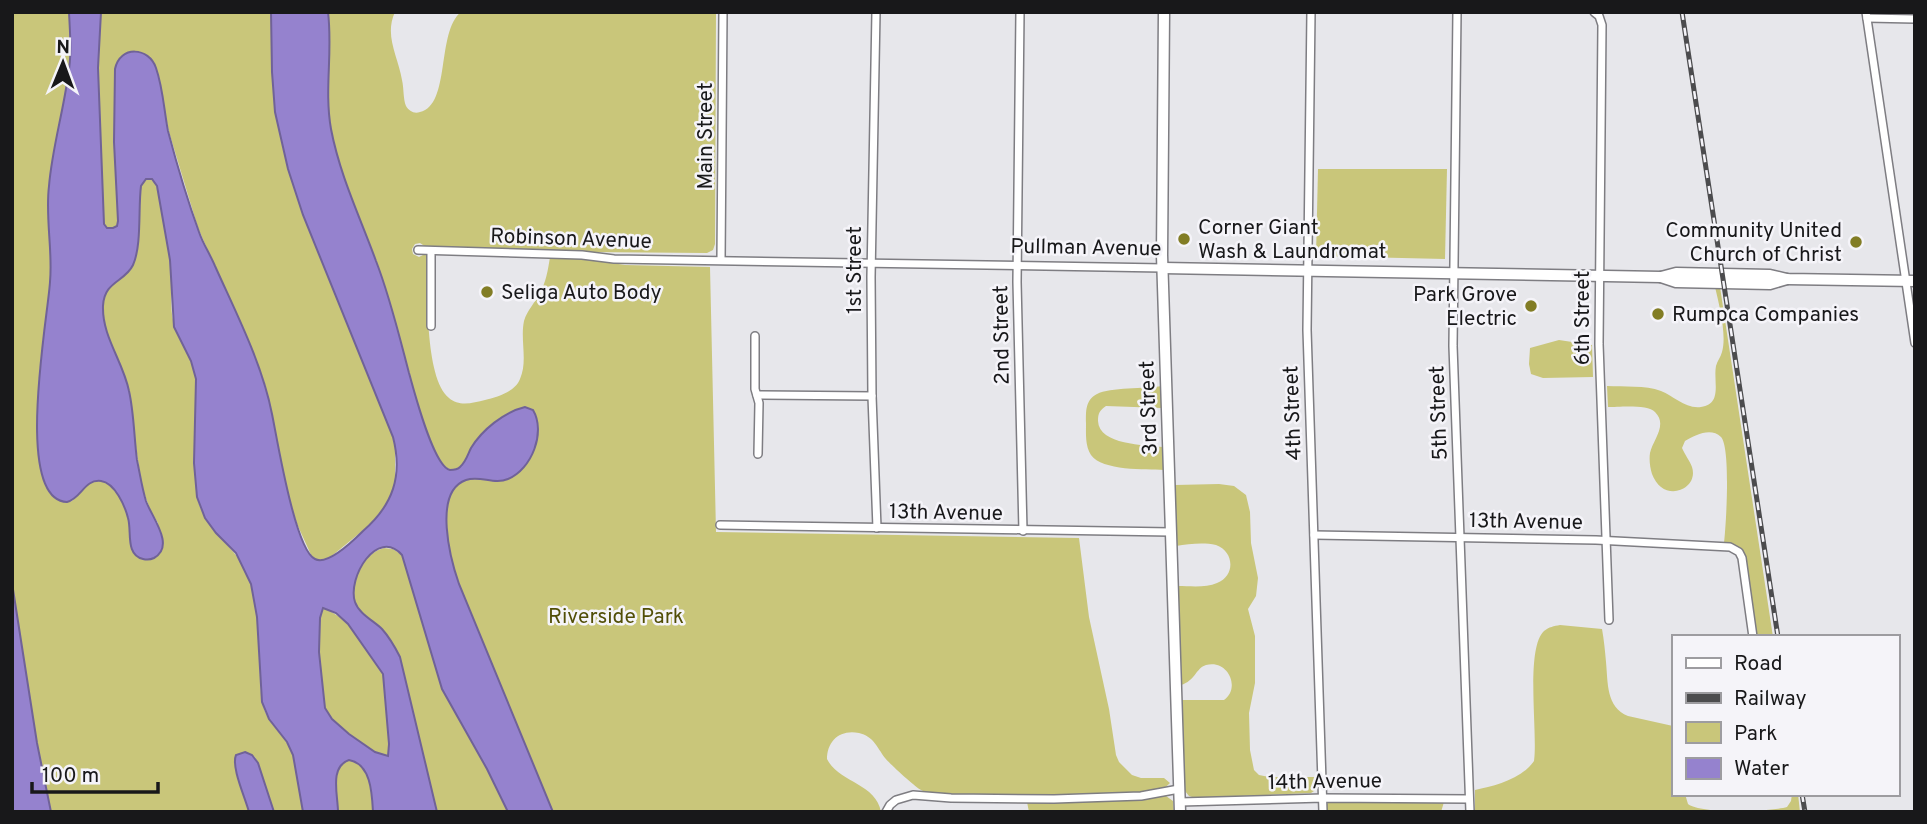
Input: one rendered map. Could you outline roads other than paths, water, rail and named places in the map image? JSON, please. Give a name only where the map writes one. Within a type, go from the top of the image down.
[{"type":"street","name":"Main Street","points":[[721,260],[723,12]]},
{"type":"street","name":"1st Street","points":[[876,12],[871,263],[877,528]]},
{"type":"street","name":"2nd Street","points":[[1020,12],[1017,265],[1023,531]]},
{"type":"street","name":"3rd Street","points":[[1164,12],[1163,268],[1180,807]]},
{"type":"street","name":"4th Street","points":[[1311,12],[1307,342],[1323,812]]},
{"type":"street","name":"5th Street","points":[[1457,12],[1453,346],[1470,812]]},
{"type":"street","name":"6th Street","points":[[1597,14],[1602,25],[1599,365],[1609,620]]},
{"type":"street","points":[[1915,19],[1866,15],[1910,281],[1915,343]]},
{"type":"street","name":"Robinson Avenue","points":[[418,250],[582,255],[614,259],[721,260]]},
{"type":"street","points":[[431,251],[431,326]]},
{"type":"street","name":"Pullman Avenue","points":[[721,260],[1661,277],[1676,273],[1770,275],[1787,279],[1910,281]]},
{"type":"street","points":[[755,336],[755,390],[759,402],[758,454]]},
{"type":"street","points":[[757,395],[872,396]]},
{"type":"street","name":"13th Avenue","points":[[720,525],[1171,532]]},
{"type":"street","name":"13th Avenue","points":[[1314,535],[1724,546],[1737,550],[1742,558],[1753,635]]},
{"type":"street","points":[[886,812],[894,801],[913,794],[951,798],[1054,799],[1141,796],[1180,789]]},
{"type":"street","name":"14th Avenue","points":[[1180,807],[1323,797],[1469,799]]},
{"type":"water","points":[[69,12],[101,12],[98,68],[104,224],[107,228],[113,228],[118,221],[114,142],[115,69],[123,56],[128,53],[141,53],[152,61],[156,68],[168,131],[190,207],[262,376],[288,492],[301,536],[308,551],[315,559],[320,560],[334,556],[347,546],[382,511],[393,489],[397,464],[393,437],[303,215],[288,169],[275,112],[271,12],[328,12],[328,100],[335,146],[386,288],[420,410],[437,456],[450,470],[457,469],[464,463],[481,435],[502,417],[525,407],[533,410],[537,419],[537,439],[524,467],[503,481],[471,479],[456,487],[449,498],[447,528],[459,584],[553,812],[508,812],[442,689],[402,555],[392,548],[383,547],[374,551],[360,569],[355,581],[355,602],[363,614],[385,632],[400,657],[437,812],[373,812],[371,788],[366,773],[362,767],[349,760],[339,769],[337,775],[338,812],[303,812],[293,755],[287,742],[269,719],[262,702],[257,617],[251,584],[236,553],[205,518],[197,497],[194,463],[196,379],[191,361],[174,327],[170,260],[157,186],[152,179],[146,179],[141,186],[139,237],[133,265],[107,291],[103,306],[109,339],[129,391],[137,460],[146,501],[162,539],[160,553],[147,560],[137,557],[131,548],[129,523],[124,507],[115,490],[106,483],[95,481],[67,502],[51,493],[41,472],[37,441],[38,404],[51,270],[49,186],[69,68]],"holes":[[[323,608],[336,613],[348,624],[383,674],[388,756],[375,752],[349,734],[332,719],[325,708],[319,652],[320,618]]]},
{"type":"water","points":[[12,583],[37,743],[51,812],[12,812]]},
{"type":"water","points":[[245,752],[252,755],[258,763],[274,812],[249,812],[235,767],[236,755]]},
{"type":"railway","points":[[1682,12],[1778,635]]},
{"type":"railway","points":[[1802,796],[1805,812]]},
{"type":"place","name":"Corner Giant Wash & Laundromat","points":[[1184,239]]},
{"type":"place","name":"Community United Church of Christ","points":[[1856,242]]},
{"type":"place","name":"Seliga Auto Body","points":[[487,292]]},
{"type":"place","name":"Park Grove Electric","points":[[1531,306]]},
{"type":"place","name":"Rumpca Companies","points":[[1658,314]]},
{"type":"park label","name":"Riverside Park","points":[[616,616]]}]
